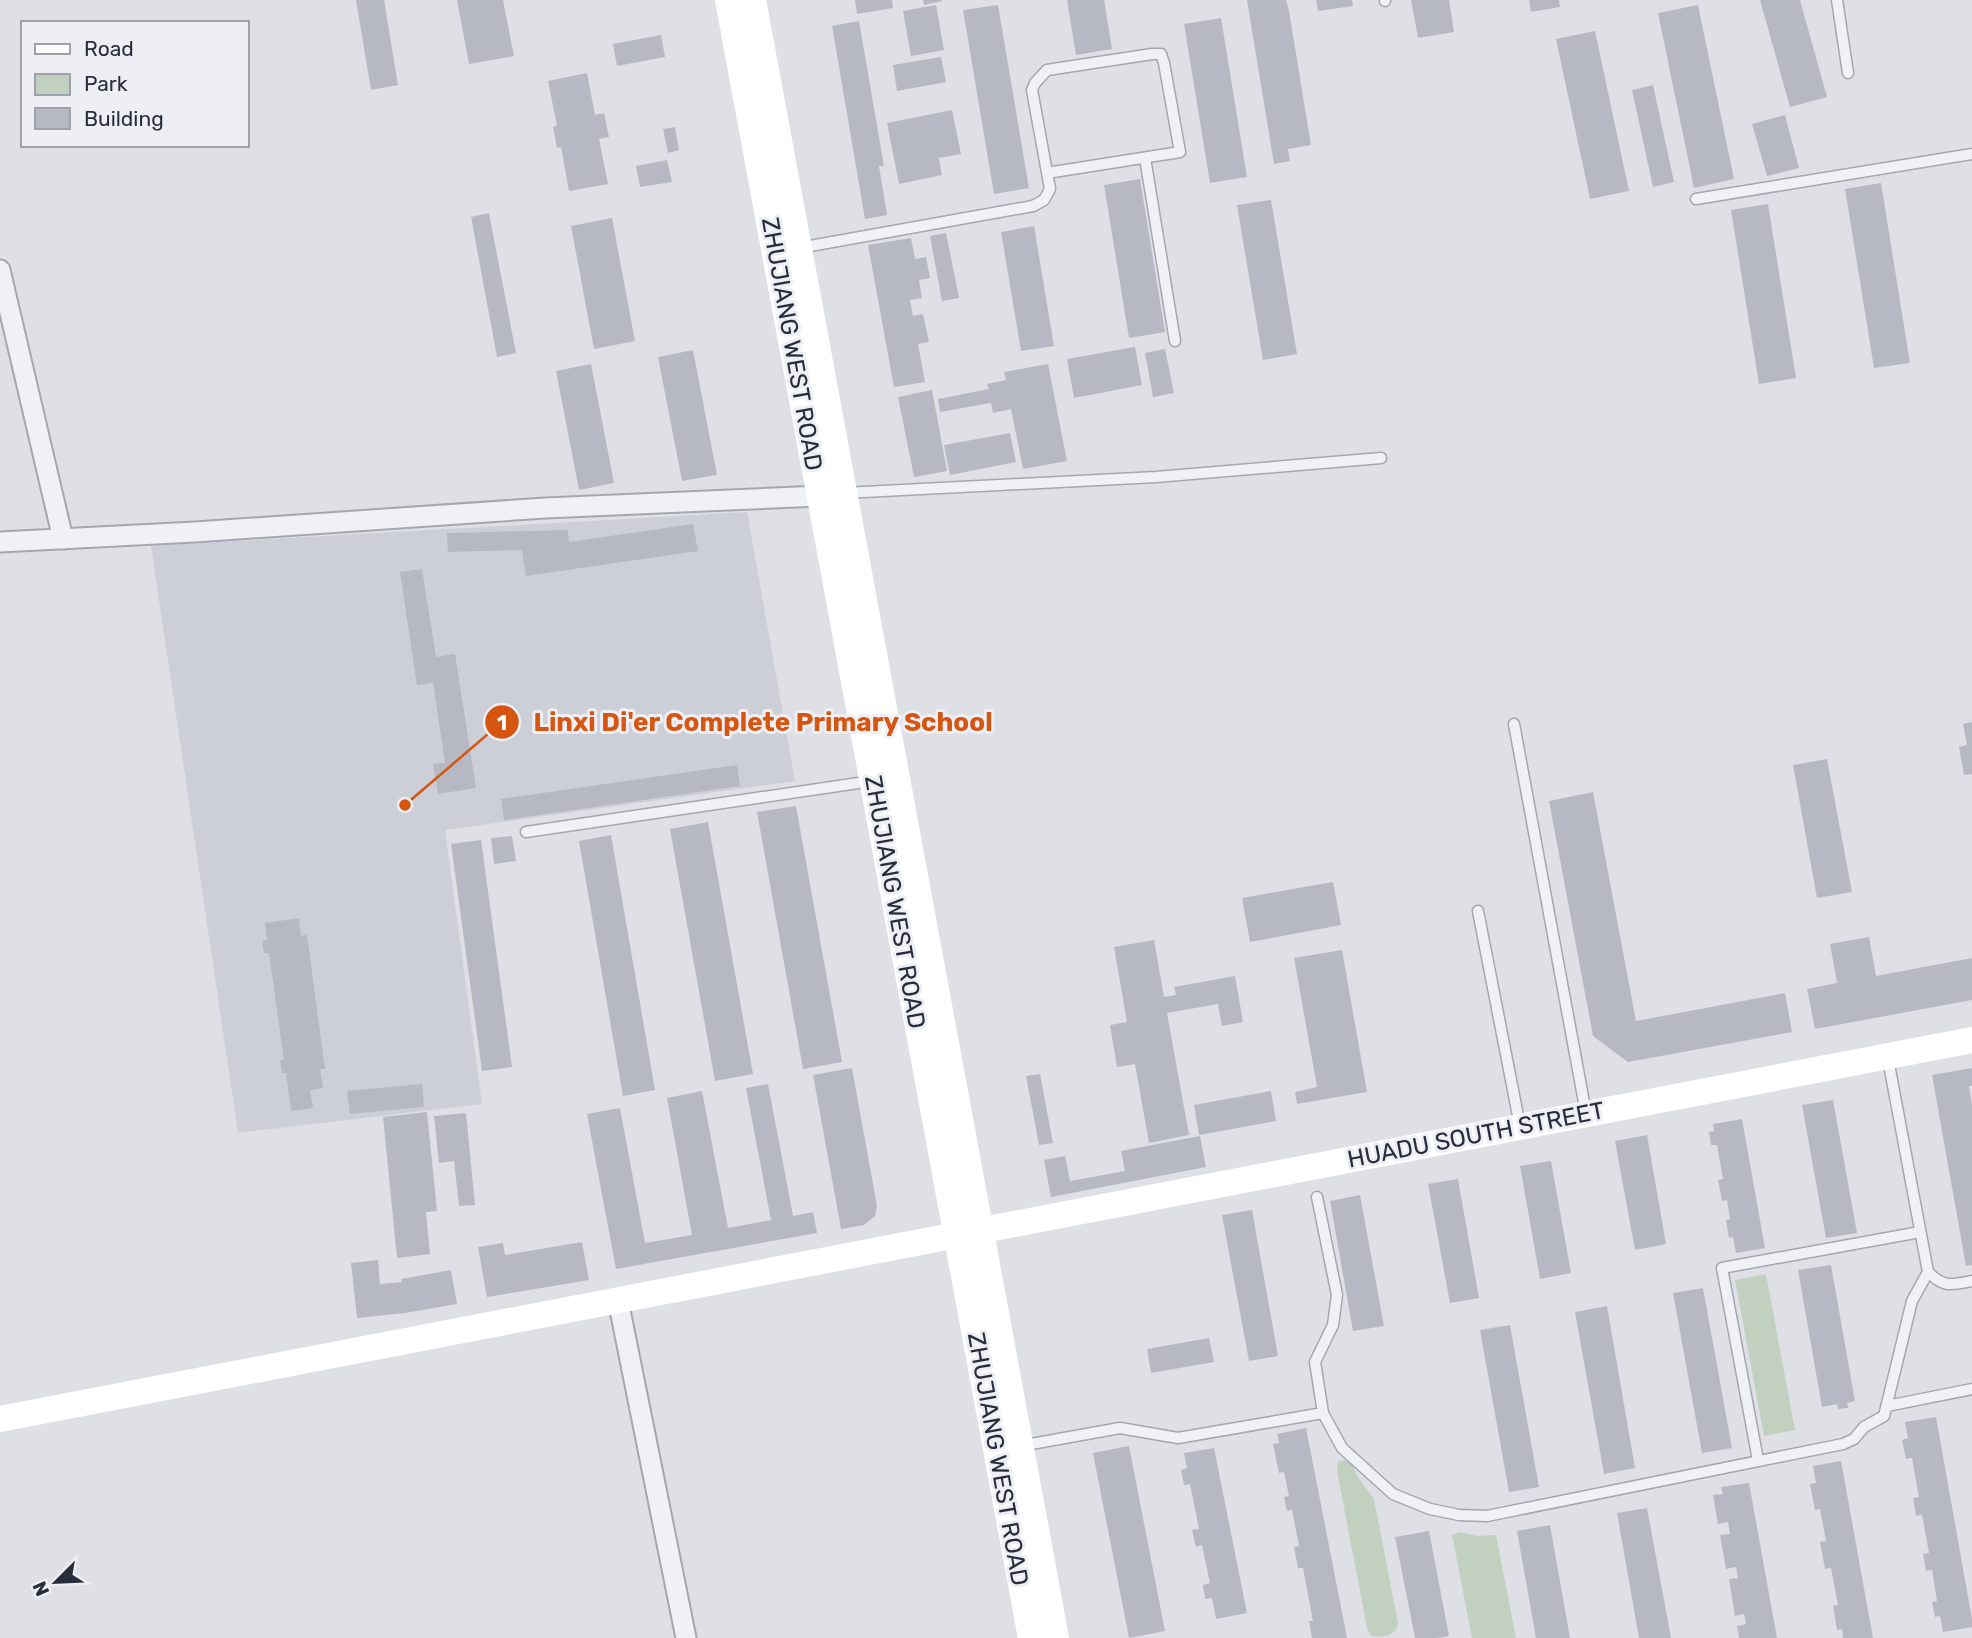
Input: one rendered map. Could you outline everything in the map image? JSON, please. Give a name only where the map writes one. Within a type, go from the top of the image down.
[{"type":"main road","name":"ZHUJIANG WEST ROAD","points":[[728,0],[832,495],[968,1233],[1031,1638]]},
{"type":"main road","name":"ZHUJIANG WEST ROAD","points":[[753,0],[799,248],[873,781],[968,1233],[1020,1446],[1056,1638]]},
{"type":"main road","name":"HUADU SOUTH STREET","points":[[0,1419],[1972,1040]]},
{"type":"street","points":[[0,270],[64,539]]},
{"type":"street","points":[[0,542],[545,508],[832,495]]},
{"type":"street","points":[[618,1300],[686,1638]]},
{"type":"lane","points":[[1837,0],[1848,74]]},
{"type":"lane","points":[[799,248],[1033,206],[1044,200],[1050,188],[1047,173],[1032,90],[1041,76],[1047,70],[1161,54],[1180,152],[1047,173]]},
{"type":"lane","points":[[1696,199],[1972,154]]},
{"type":"lane","points":[[1145,158],[1175,341]]},
{"type":"lane","points":[[832,495],[1156,477],[1381,458]]},
{"type":"lane","points":[[1514,724],[1586,1114]]},
{"type":"lane","points":[[526,832],[873,781]]},
{"type":"lane","points":[[1478,911],[1520,1127]]},
{"type":"lane","points":[[1887,1056],[1928,1272],[1939,1283],[1950,1285],[1972,1281]]},
{"type":"lane","points":[[1317,1197],[1337,1295],[1334,1325],[1315,1362],[1324,1413],[1342,1448],[1393,1494],[1430,1509],[1459,1515],[1487,1517],[1843,1444],[1854,1439],[1864,1427],[1884,1416],[1912,1301],[1928,1272]]},
{"type":"lane","points":[[1758,1460],[1722,1268],[1920,1232]]},
{"type":"lane","points":[[1887,1406],[1972,1390]]},
{"type":"lane","points":[[1020,1446],[1120,1428],[1178,1438],[1324,1413]]},
{"type":"shaded area","points":[[747,512],[795,781],[445,830],[482,1104],[238,1133],[151,546]]},
{"type":"green space","points":[[1766,1274],[1795,1430],[1764,1436],[1735,1280]]},
{"type":"green space","points":[[1350,1460],[1374,1499],[1398,1623],[1395,1631],[1384,1636],[1371,1636],[1367,1628],[1337,1471],[1338,1461]]},
{"type":"green space","points":[[1459,1532],[1477,1536],[1496,1535],[1516,1638],[1472,1638],[1452,1535]]},
{"type":"building","points":[[356,0],[384,0],[398,85],[371,90]]},
{"type":"building","points":[[457,0],[503,0],[514,56],[469,64]]},
{"type":"building","points":[[855,0],[892,0],[893,8],[857,14]]},
{"type":"building","points":[[923,0],[942,0],[942,1],[924,5]]},
{"type":"building","points":[[1067,0],[1104,0],[1112,49],[1076,55]]},
{"type":"building","points":[[1247,0],[1286,0],[1289,11],[1311,145],[1288,149],[1290,161],[1274,164]]},
{"type":"building","points":[[1316,0],[1352,0],[1353,6],[1318,11]]},
{"type":"building","points":[[1411,0],[1449,0],[1454,32],[1418,38]]},
{"type":"building","points":[[1529,0],[1559,0],[1560,7],[1531,12]]},
{"type":"building","points":[[1760,0],[1800,0],[1827,97],[1790,107]]},
{"type":"building","points":[[936,5],[944,50],[911,56],[903,11]]},
{"type":"building","points":[[998,5],[1029,188],[994,194],[963,10]]},
{"type":"building","points":[[1698,5],[1734,179],[1694,188],[1658,13]]},
{"type":"building","points":[[1221,18],[1247,177],[1210,183],[1184,24]]},
{"type":"building","points":[[859,21],[884,166],[879,166],[887,215],[865,219],[832,26]]},
{"type":"building","points":[[1595,31],[1629,191],[1590,199],[1556,39]]},
{"type":"building","points":[[661,35],[665,57],[617,66],[613,44]]},
{"type":"building","points":[[941,57],[946,82],[897,91],[893,65]]},
{"type":"building","points":[[587,73],[595,115],[604,113],[609,137],[599,139],[608,184],[569,191],[561,147],[557,148],[553,127],[557,126],[548,81]]},
{"type":"building","points":[[1653,85],[1674,182],[1653,187],[1632,90]]},
{"type":"building","points":[[952,110],[961,154],[939,158],[942,175],[899,184],[887,123]]},
{"type":"building","points":[[1785,115],[1799,168],[1767,176],[1752,124]]},
{"type":"building","points":[[675,127],[679,150],[668,153],[663,129]]},
{"type":"building","points":[[667,160],[672,182],[640,187],[636,166]]},
{"type":"building","points":[[1140,179],[1165,332],[1129,338],[1104,185]]},
{"type":"building","points":[[1881,183],[1910,363],[1874,368],[1845,189]]},
{"type":"building","points":[[1271,200],[1297,354],[1263,360],[1237,205]]},
{"type":"building","points":[[1768,204],[1796,378],[1759,384],[1731,210]]},
{"type":"building","points":[[489,213],[516,353],[497,357],[471,217]]},
{"type":"building","points":[[612,218],[635,341],[594,349],[571,226]]},
{"type":"building","points":[[1034,226],[1054,346],[1021,351],[1001,232]]},
{"type":"building","points":[[946,233],[959,298],[942,301],[930,236]]},
{"type":"building","points":[[911,238],[915,259],[926,257],[930,278],[919,280],[922,298],[910,300],[913,316],[923,314],[929,342],[918,344],[925,382],[894,387],[868,245]]},
{"type":"building","points":[[1135,347],[1142,385],[1074,398],[1067,359]]},
{"type":"building","points":[[1165,349],[1174,393],[1153,397],[1145,353]]},
{"type":"building","points":[[693,350],[717,475],[682,481],[658,357]]},
{"type":"building","points":[[591,364],[614,483],[579,490],[556,371]]},
{"type":"building","points":[[1048,364],[1067,461],[1023,469],[1011,409],[993,413],[991,403],[940,412],[938,399],[989,389],[987,384],[1006,380],[1004,372]]},
{"type":"building","points":[[932,390],[947,471],[914,477],[898,397]]},
{"type":"building","points":[[1010,433],[1016,462],[950,475],[944,445]]},
{"type":"building","points":[[693,524],[698,551],[526,576],[522,550],[448,552],[447,533],[568,530],[569,542]]},
{"type":"building","points":[[422,569],[436,657],[455,654],[476,788],[438,794],[433,764],[445,763],[433,683],[417,685],[400,572]]},
{"type":"building","points":[[1972,722],[1972,774],[1964,775],[1959,747],[1967,745],[1963,724]]},
{"type":"building","points":[[1827,759],[1852,892],[1817,898],[1793,765]]},
{"type":"building","points":[[737,765],[740,786],[504,820],[501,799]]},
{"type":"building","points":[[1593,792],[1636,1021],[1785,993],[1792,1032],[1628,1062],[1593,1036],[1549,801]]},
{"type":"building","points":[[796,806],[842,1062],[803,1069],[757,812]]},
{"type":"building","points":[[708,822],[753,1074],[715,1081],[670,829]]},
{"type":"building","points":[[611,835],[655,1090],[623,1096],[579,841]]},
{"type":"building","points":[[512,836],[516,861],[494,864],[491,838]]},
{"type":"building","points":[[481,840],[512,1067],[482,1071],[451,844]]},
{"type":"building","points":[[1333,882],[1341,925],[1250,942],[1242,898]]},
{"type":"building","points":[[299,918],[301,936],[307,935],[325,1069],[320,1069],[323,1088],[310,1090],[313,1108],[291,1111],[286,1073],[282,1073],[280,1061],[284,1060],[269,953],[264,953],[262,941],[267,940],[265,923]]},
{"type":"building","points":[[1869,937],[1876,976],[1972,958],[1972,1000],[1815,1029],[1807,989],[1837,983],[1830,944]]},
{"type":"building","points":[[1154,940],[1164,997],[1176,995],[1174,987],[1235,976],[1243,1022],[1222,1026],[1218,1004],[1167,1013],[1189,1135],[1149,1143],[1135,1064],[1117,1067],[1110,1025],[1127,1022],[1114,947]]},
{"type":"building","points":[[1342,950],[1367,1092],[1297,1104],[1295,1092],[1317,1087],[1294,958]]},
{"type":"building","points":[[852,1068],[877,1206],[875,1216],[864,1225],[841,1229],[813,1075]]},
{"type":"building","points":[[1972,1068],[1972,1086],[1969,1086],[1972,1105],[1972,1265],[1966,1266],[1932,1075]]},
{"type":"building","points":[[1040,1074],[1053,1143],[1039,1145],[1026,1076]]},
{"type":"building","points":[[422,1084],[424,1107],[350,1114],[347,1091]]},
{"type":"building","points":[[768,1084],[793,1216],[813,1212],[817,1233],[616,1269],[587,1114],[620,1108],[645,1243],[692,1235],[667,1098],[702,1091],[728,1228],[771,1220],[746,1088]]},
{"type":"building","points":[[1271,1091],[1276,1121],[1199,1135],[1194,1105]]},
{"type":"building","points":[[1833,1100],[1857,1233],[1826,1238],[1802,1105]]},
{"type":"building","points":[[427,1112],[437,1211],[426,1212],[430,1254],[397,1258],[383,1117]]},
{"type":"building","points":[[466,1113],[475,1205],[459,1206],[454,1161],[439,1163],[434,1116]]},
{"type":"building","points":[[1742,1119],[1765,1248],[1736,1253],[1733,1237],[1729,1238],[1727,1200],[1722,1201],[1718,1180],[1723,1179],[1717,1145],[1711,1145],[1709,1132],[1714,1131],[1713,1124]]},
{"type":"building","points":[[1647,1135],[1666,1244],[1635,1250],[1615,1141]]},
{"type":"building","points":[[1200,1136],[1206,1167],[1051,1197],[1044,1160],[1065,1156],[1070,1181],[1125,1171],[1121,1151]]},
{"type":"building","points":[[1551,1161],[1571,1273],[1540,1279],[1520,1166]]},
{"type":"building","points":[[1458,1179],[1479,1298],[1450,1303],[1428,1184]]},
{"type":"building","points":[[1360,1195],[1384,1326],[1353,1331],[1330,1201]]},
{"type":"building","points":[[1252,1210],[1278,1356],[1249,1361],[1222,1215]]},
{"type":"building","points":[[582,1242],[589,1280],[487,1297],[478,1247],[503,1243],[505,1255]]},
{"type":"building","points":[[378,1260],[380,1284],[402,1282],[401,1279],[451,1270],[457,1304],[357,1318],[351,1263]]},
{"type":"building","points":[[1831,1265],[1855,1401],[1847,1403],[1848,1408],[1838,1409],[1837,1404],[1822,1407],[1798,1270]]},
{"type":"building","points":[[1703,1288],[1732,1448],[1702,1453],[1673,1293]]},
{"type":"building","points":[[1607,1306],[1635,1468],[1604,1474],[1575,1312]]},
{"type":"building","points":[[1510,1325],[1539,1487],[1509,1492],[1480,1330]]},
{"type":"building","points":[[1209,1338],[1214,1362],[1151,1373],[1147,1349]]},
{"type":"building","points":[[1936,1417],[1972,1619],[1972,1627],[1943,1632],[1940,1616],[1935,1617],[1932,1602],[1937,1601],[1932,1570],[1926,1571],[1923,1554],[1929,1553],[1922,1515],[1916,1516],[1913,1498],[1919,1497],[1912,1458],[1906,1459],[1902,1440],[1908,1438],[1905,1422]]},
{"type":"building","points":[[1306,1428],[1347,1638],[1312,1638],[1309,1621],[1313,1621],[1303,1568],[1298,1568],[1294,1547],[1299,1546],[1292,1510],[1287,1511],[1284,1497],[1289,1496],[1284,1472],[1279,1473],[1273,1444],[1279,1443],[1277,1434]]},
{"type":"building","points":[[1129,1446],[1165,1631],[1129,1638],[1093,1453]]},
{"type":"building","points":[[1214,1448],[1247,1613],[1216,1619],[1212,1598],[1205,1599],[1203,1585],[1210,1583],[1202,1545],[1196,1547],[1192,1530],[1199,1529],[1190,1484],[1184,1485],[1181,1470],[1187,1468],[1184,1453]]},
{"type":"building","points":[[1841,1461],[1873,1638],[1843,1638],[1842,1629],[1837,1630],[1833,1606],[1838,1605],[1831,1568],[1825,1569],[1820,1542],[1826,1541],[1820,1509],[1815,1510],[1810,1484],[1816,1483],[1813,1466]]},
{"type":"building","points":[[1749,1483],[1777,1638],[1739,1638],[1737,1626],[1746,1624],[1744,1614],[1735,1616],[1729,1579],[1738,1578],[1736,1567],[1726,1569],[1720,1535],[1730,1534],[1728,1522],[1718,1524],[1713,1495],[1723,1494],[1721,1487]]},
{"type":"building","points":[[1647,1508],[1671,1638],[1639,1638],[1617,1513]]},
{"type":"building","points":[[1550,1525],[1570,1638],[1536,1638],[1517,1531]]},
{"type":"building","points":[[1429,1531],[1449,1636],[1415,1638],[1395,1537]]},
{"type":"place","name":"Linxi Di'er Complete Primary School","points":[[405,805]]}]
